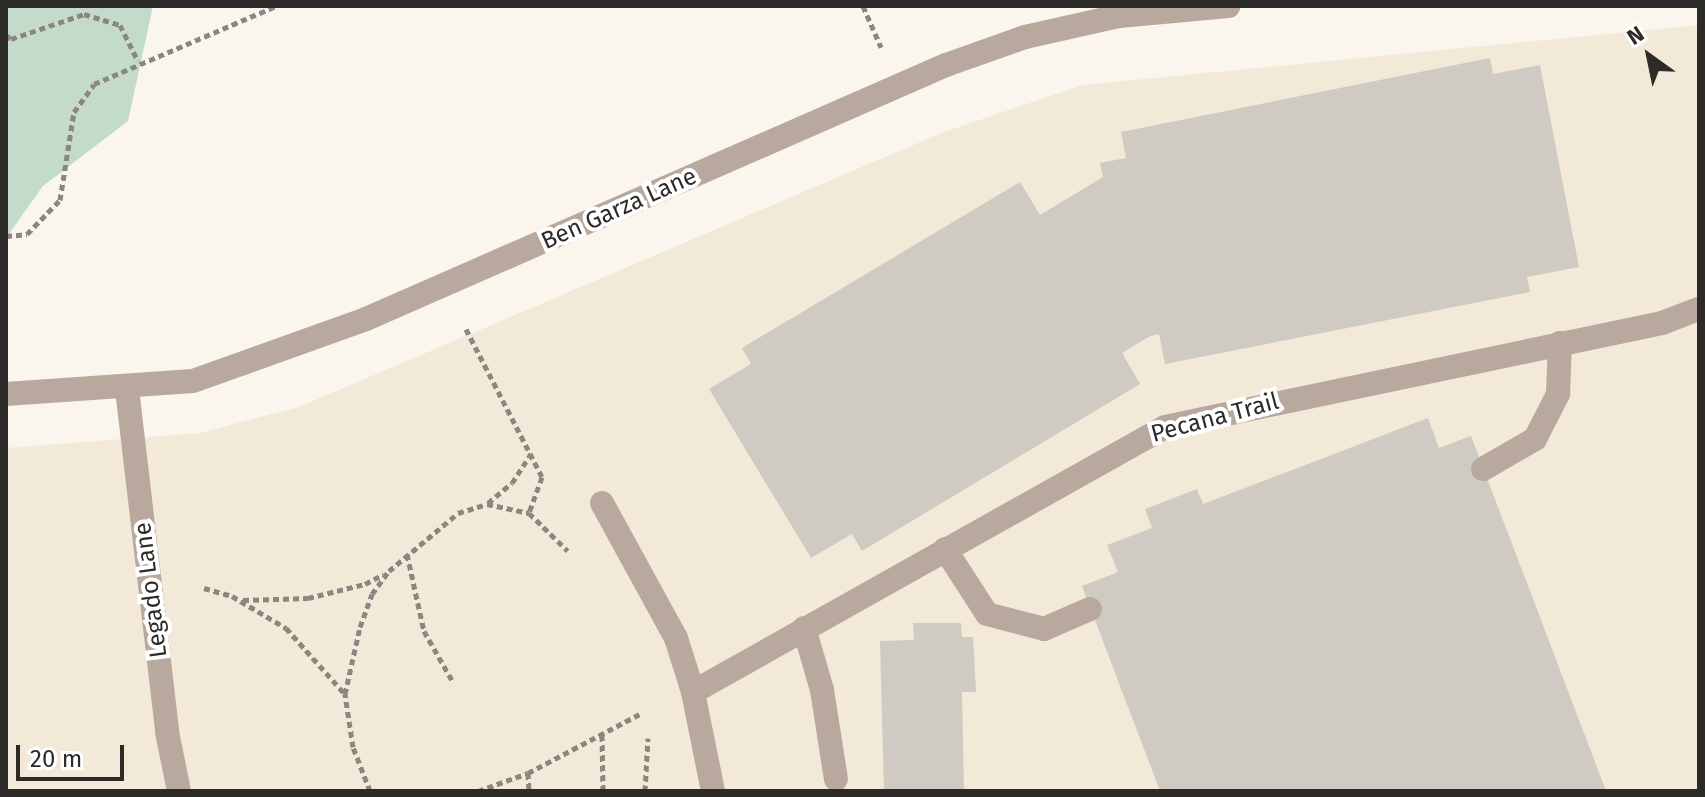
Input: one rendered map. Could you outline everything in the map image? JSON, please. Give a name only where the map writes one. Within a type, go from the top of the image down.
[{"type":"street","name":"Ben Garza Lane","points":[[6,394],[127,389],[193,381],[366,319],[946,65],[1025,37],[1119,16],[1229,6]]},
{"type":"street","name":"Pecana Trail","points":[[693,692],[1165,427],[1662,323],[1699,309]]},
{"type":"street","points":[[1483,469],[1535,439],[1558,394],[1560,343]]},
{"type":"street","name":"Legado Lane","points":[[127,389],[167,732],[179,791]]},
{"type":"street","points":[[602,503],[676,638],[693,692],[713,791]]},
{"type":"street","points":[[945,549],[987,614],[1044,629],[1090,609]]},
{"type":"street","points":[[804,628],[822,690],[836,779]]},
{"type":"path","points":[[6,236],[27,234],[60,200],[74,112],[94,84],[138,61],[276,6]]},
{"type":"path","points":[[863,6],[881,47]]},
{"type":"path","points":[[6,35],[11,39],[84,14],[120,25],[138,61]]},
{"type":"path","points":[[466,329],[542,477],[529,513]]},
{"type":"path","points":[[370,791],[353,747],[345,694],[360,627],[372,594],[407,553],[458,513],[487,504],[512,483],[531,453]]},
{"type":"path","points":[[487,504],[529,513],[568,551]]},
{"type":"path","points":[[407,553],[424,631],[453,682]]},
{"type":"path","points":[[239,600],[308,598],[365,584],[389,571]]},
{"type":"path","points":[[204,588],[239,600],[286,628],[345,694]]},
{"type":"path","points":[[478,791],[528,773],[642,713]]},
{"type":"path","points":[[602,735],[603,791]]},
{"type":"path","points":[[645,791],[648,738]]},
{"type":"path","points":[[528,773],[529,791]]},
{"type":"shaded area","points":[[1699,25],[1699,791],[6,791],[6,448],[200,433],[299,407],[944,132],[1083,85]]},
{"type":"green space","points":[[6,6],[153,6],[128,121],[43,186],[6,238]]},
{"type":"building","points":[[1490,58],[1493,74],[1540,65],[1579,267],[1527,277],[1530,292],[1165,364],[1159,334],[1150,336],[1122,353],[1140,384],[862,551],[852,534],[811,558],[709,389],[751,364],[742,348],[1020,182],[1040,215],[1103,177],[1100,163],[1126,158],[1121,132]]},
{"type":"building","points":[[1428,418],[1439,448],[1471,436],[1606,791],[1160,791],[1082,586],[1118,572],[1107,545],[1152,528],[1145,509],[1197,489],[1203,504]]},
{"type":"building","points":[[913,623],[961,623],[962,637],[973,637],[976,692],[962,692],[964,791],[884,791],[880,641],[914,640]]}]
